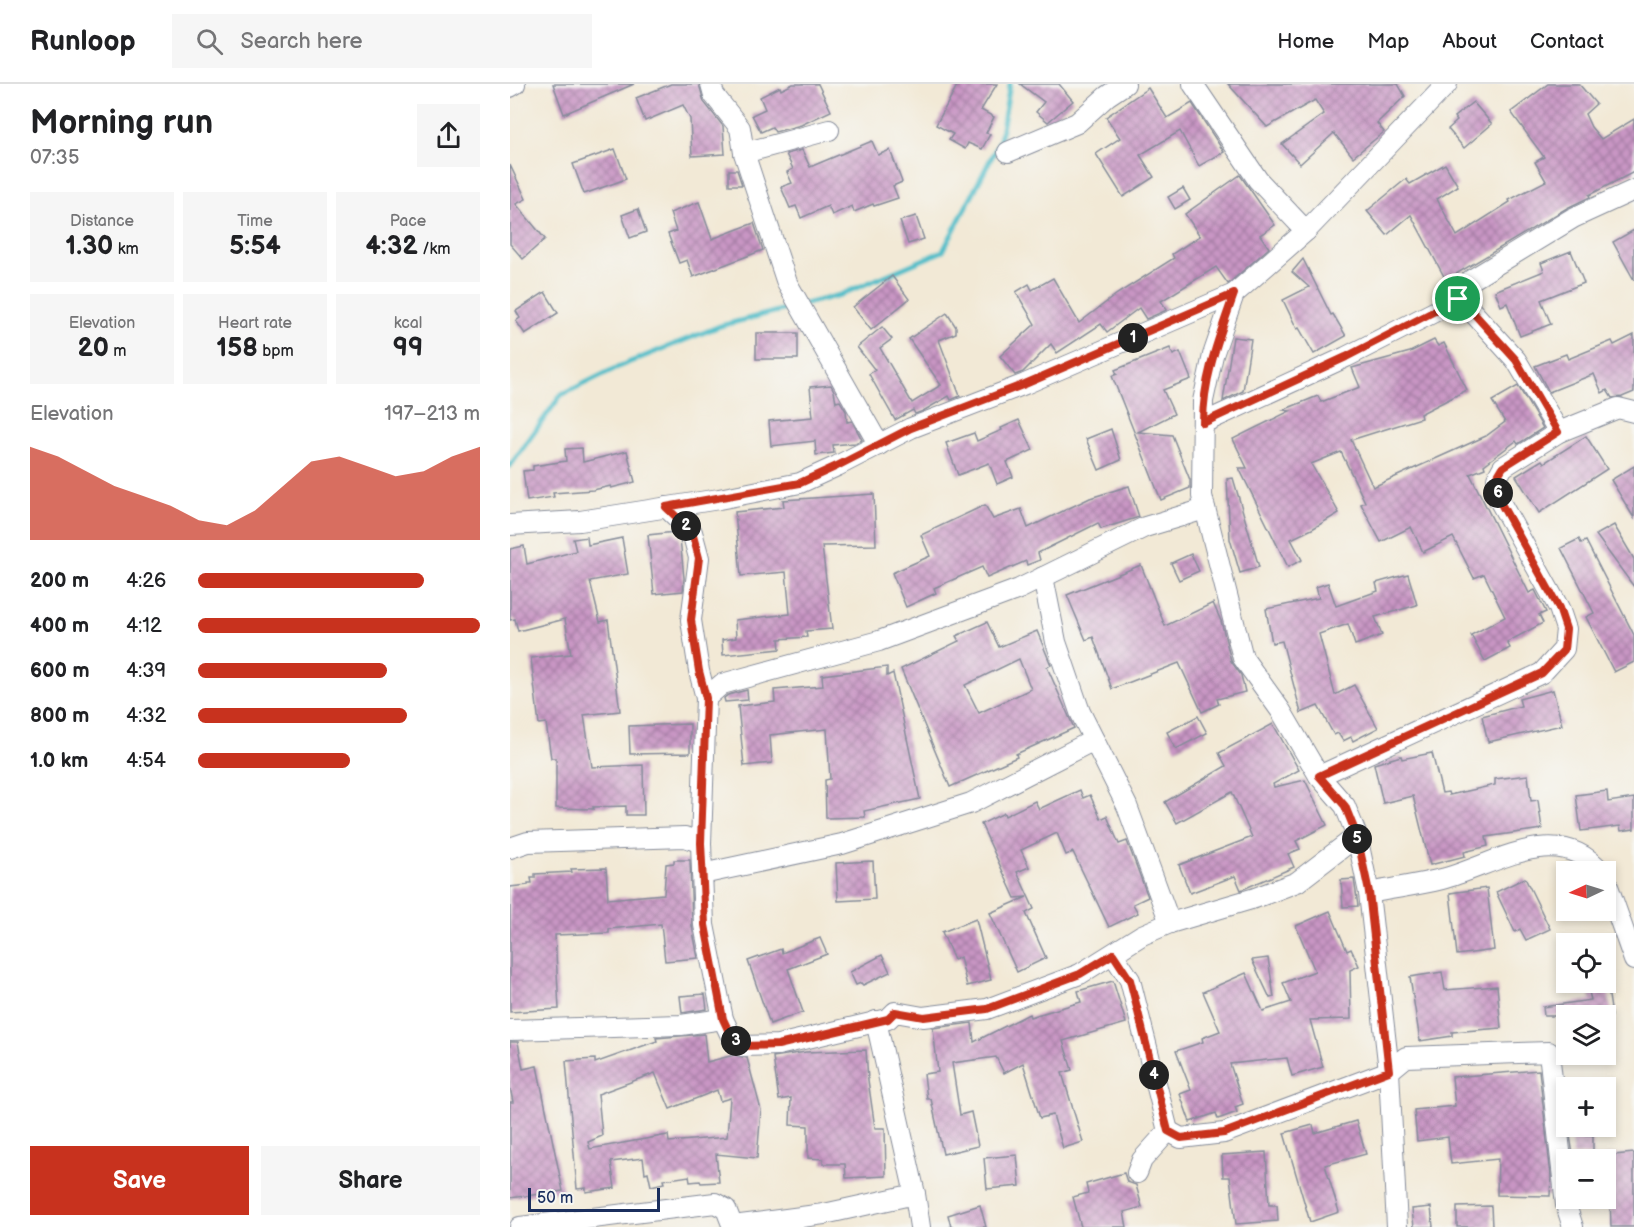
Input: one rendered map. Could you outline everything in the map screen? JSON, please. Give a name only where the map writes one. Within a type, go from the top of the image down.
[{"type":"street","points":[[510,87],[515,84]]},
{"type":"street","points":[[711,84],[714,95],[740,128],[744,153],[787,283],[879,445]]},
{"type":"street","points":[[1008,152],[1077,123],[1107,96],[1125,84]]},
{"type":"street","points":[[510,525],[580,521],[800,483],[911,428],[1025,384],[1234,294],[1306,231],[1447,84]]},
{"type":"street","points":[[1199,86],[1258,180],[1306,231]]},
{"type":"street","points":[[744,153],[829,130]]},
{"type":"street","points":[[1203,423],[1346,357],[1458,299],[1471,280],[1573,218],[1634,190]]},
{"type":"street","points":[[1234,294],[1213,355],[1203,401],[1202,496],[1243,658],[1281,711],[1319,776],[1345,806],[1357,836],[1369,892],[1389,1071],[1397,1227]]},
{"type":"street","points":[[1458,299],[1516,360],[1558,432]]},
{"type":"street","points":[[1319,776],[1542,673],[1564,650],[1566,629],[1559,608],[1499,500],[1497,477],[1503,467],[1558,432],[1618,408],[1634,412]]},
{"type":"street","points":[[666,507],[692,532],[699,558],[691,620],[706,698],[701,843],[705,925],[723,1019],[731,1036],[742,1046],[778,1045],[888,1019],[895,1012],[924,1017],[987,1009],[1080,974],[1142,935],[1170,923],[1255,898],[1297,882],[1357,836]]},
{"type":"street","points":[[706,698],[722,684],[879,641],[1018,589],[1145,527],[1205,509]]},
{"type":"street","points":[[1043,577],[1056,642],[1080,712],[1127,806],[1170,923]]},
{"type":"street","points":[[702,874],[842,844],[971,803],[1094,740]]},
{"type":"street","points":[[510,848],[528,842],[575,839],[686,837],[701,843]]},
{"type":"street","points":[[1369,892],[1443,879],[1522,851],[1551,847],[1576,851],[1592,861]]},
{"type":"street","points":[[1616,909],[1634,960]]},
{"type":"street","points":[[1113,954],[1130,980],[1168,1131],[1181,1138],[1224,1133],[1389,1071],[1406,1057],[1549,1052],[1566,1205],[1573,1227]]},
{"type":"street","points":[[510,1030],[681,1025],[723,1019]]},
{"type":"street","points":[[876,1021],[915,1194],[920,1227]]},
{"type":"street","points":[[1137,1173],[1142,1160],[1168,1131]]},
{"type":"street","points":[[532,1227],[716,1203],[726,1209],[733,1227],[824,1214],[915,1194]]},
{"type":"building","points":[[553,84],[634,84],[564,114]]},
{"type":"building","points":[[671,84],[699,84],[704,102],[723,126],[725,154],[692,156],[690,119],[683,105],[645,121],[636,98]]},
{"type":"building","points":[[793,84],[818,84],[831,111],[801,125],[775,132],[772,127],[761,132],[752,115],[765,109],[760,97],[780,87],[781,90]]},
{"type":"building","points":[[958,84],[997,84],[981,110],[994,117],[986,133],[990,134],[982,149],[968,143],[965,149],[949,140],[953,134],[936,125]]},
{"type":"building","points":[[1020,84],[1059,84],[1073,101],[1048,122],[1036,112],[1044,102]]},
{"type":"building","points":[[1228,84],[1398,84],[1405,96],[1377,123],[1384,132],[1353,157],[1334,133],[1300,164],[1282,144],[1324,114],[1315,100],[1267,127]]},
{"type":"building","points":[[1548,84],[1579,84],[1596,104],[1585,114],[1591,127],[1601,139],[1634,119],[1634,172],[1589,195],[1590,197],[1567,208],[1446,280],[1411,215],[1387,235],[1367,211],[1406,179],[1410,184],[1445,164],[1458,186],[1437,199],[1457,236],[1510,202],[1509,200],[1546,181],[1535,162],[1544,157],[1511,112]]},
{"type":"building","points":[[1148,88],[1167,118],[1192,103],[1224,152],[1199,166],[1180,131],[1140,155],[1154,177],[1123,197],[1096,154],[1120,138],[1106,117]]},
{"type":"building","points":[[1473,102],[1492,124],[1464,148],[1448,129],[1457,121],[1454,117]]},
{"type":"building","points":[[872,141],[878,155],[890,150],[902,182],[893,186],[898,198],[874,206],[873,204],[854,212],[852,206],[832,215],[828,206],[801,218],[796,206],[790,208],[781,187],[792,183],[787,172],[793,169],[786,154],[802,150],[810,167]]},
{"type":"building","points":[[615,149],[626,179],[584,194],[573,164]]},
{"type":"building","points":[[510,165],[526,199],[516,204],[545,239],[523,259],[510,244]]},
{"type":"building","points":[[729,170],[737,170],[742,185],[729,185]]},
{"type":"building","points":[[1240,175],[1275,225],[1260,235],[1269,248],[1228,284],[1216,267],[1161,301],[1167,310],[1146,319],[1139,308],[1107,332],[1101,324],[1057,353],[1051,344],[1023,372],[1015,375],[1000,356],[1035,324],[1016,292],[1029,284],[1032,290],[1053,278],[1079,323],[1117,294],[1174,258],[1172,254],[1200,236],[1185,214]]},
{"type":"building","points":[[1183,188],[1190,200],[1175,209],[1168,197]]},
{"type":"building","points":[[699,202],[712,239],[754,223],[763,250],[693,277],[687,260],[679,263],[668,234],[676,231],[670,213]]},
{"type":"building","points":[[638,209],[646,232],[630,238],[622,215]]},
{"type":"building","points":[[916,216],[924,239],[908,244],[900,221]]},
{"type":"building","points":[[1634,230],[1634,280],[1613,242]]},
{"type":"building","points":[[1571,251],[1584,283],[1541,300],[1551,324],[1520,336],[1507,303],[1501,306],[1495,291],[1544,271],[1541,263]]},
{"type":"building","points":[[1303,259],[1331,315],[1333,314],[1346,336],[1314,354],[1299,328],[1297,329],[1283,300],[1309,287],[1292,272]]},
{"type":"building","points":[[892,276],[909,299],[871,330],[853,307]]},
{"type":"building","points":[[545,292],[558,313],[525,334],[516,321],[520,318],[516,311]]},
{"type":"building","points":[[947,313],[956,327],[956,333],[939,340],[960,396],[951,400],[949,396],[923,411],[915,414],[913,410],[895,420],[869,374],[875,370],[857,347],[882,327],[892,339],[880,348],[912,403],[941,385],[909,339]]},
{"type":"building","points":[[756,333],[798,333],[798,359],[756,359]]},
{"type":"building","points":[[1634,335],[1634,392],[1622,397],[1612,398],[1607,390],[1602,393],[1594,374],[1549,392],[1535,366],[1566,354],[1568,359],[1612,341],[1614,345]]},
{"type":"building","points":[[1233,337],[1251,339],[1243,391],[1223,401]]},
{"type":"building","points":[[1434,340],[1438,346],[1444,343],[1467,390],[1420,414],[1421,418],[1351,440],[1373,487],[1486,436],[1505,422],[1492,401],[1518,386],[1543,428],[1518,444],[1516,441],[1484,465],[1485,468],[1470,474],[1529,593],[1535,590],[1546,612],[1539,615],[1543,623],[1507,642],[1510,648],[1485,661],[1471,635],[1505,617],[1484,574],[1474,578],[1453,537],[1423,552],[1411,527],[1381,542],[1361,504],[1365,502],[1341,452],[1311,464],[1339,513],[1291,539],[1302,560],[1288,567],[1239,468],[1247,468],[1233,439],[1290,411],[1283,410],[1318,396],[1321,402],[1360,387],[1352,368],[1410,352]]},
{"type":"building","points":[[1170,348],[1173,355],[1180,352],[1191,379],[1163,390],[1174,414],[1138,432],[1172,435],[1190,480],[1190,488],[1161,500],[1112,376],[1117,374],[1115,370]]},
{"type":"building","points":[[831,385],[836,402],[840,401],[846,411],[847,422],[852,421],[862,440],[833,445],[834,453],[816,455],[815,441],[771,446],[769,421],[813,417],[810,387]]},
{"type":"building","points":[[1019,420],[1033,450],[1007,462],[1013,477],[997,484],[989,463],[958,475],[946,443],[974,433],[977,441]]},
{"type":"building","points":[[1111,429],[1121,460],[1099,470],[1086,439]]},
{"type":"building","points":[[1586,436],[1607,469],[1539,513],[1516,476],[1542,460],[1544,463]]},
{"type":"building","points":[[582,448],[583,462],[627,451],[635,482],[611,488],[611,486],[593,490],[553,493],[554,497],[527,501],[523,471],[533,470],[533,466],[566,461],[565,449]]},
{"type":"building","points":[[1634,466],[1634,518],[1611,480]]},
{"type":"building","points":[[1233,478],[1259,567],[1240,573],[1230,539],[1227,479]]},
{"type":"building","points":[[1129,486],[1139,517],[1101,529],[1098,523],[1038,553],[1040,560],[1027,565],[1026,561],[987,578],[982,567],[934,588],[936,593],[906,607],[892,573],[930,556],[921,535],[985,505],[993,519],[1021,509],[1028,528],[1090,498]]},
{"type":"building","points":[[874,494],[876,545],[822,546],[832,629],[806,631],[807,637],[779,639],[780,649],[723,655],[722,640],[736,638],[735,620],[790,614],[786,572],[741,576],[735,512],[784,507],[783,500]]},
{"type":"building","points":[[1614,525],[1634,559],[1634,587],[1596,535]]},
{"type":"building","points":[[675,532],[680,538],[683,591],[654,594],[648,535]]},
{"type":"building","points":[[587,537],[588,545],[622,538],[628,574],[590,581],[600,622],[608,620],[620,711],[584,715],[592,767],[643,765],[644,815],[626,815],[626,806],[593,807],[594,809],[556,808],[556,758],[551,758],[546,723],[539,724],[531,658],[571,654],[565,619],[518,631],[515,619],[510,620],[510,549],[524,546],[527,564],[576,551],[573,539]]},
{"type":"building","points":[[1579,539],[1581,543],[1586,541],[1634,635],[1634,662],[1614,672],[1586,617],[1594,613],[1561,548]]},
{"type":"building","points":[[1191,554],[1199,571],[1179,580],[1171,563]]},
{"type":"building","points":[[1141,565],[1165,626],[1213,603],[1221,621],[1231,661],[1241,675],[1245,692],[1217,699],[1219,704],[1202,712],[1179,663],[1112,689],[1093,637],[1086,640],[1067,595]]},
{"type":"building","points":[[1408,574],[1417,605],[1375,617],[1382,635],[1355,645],[1348,624],[1319,634],[1335,695],[1354,685],[1378,728],[1353,741],[1351,737],[1343,741],[1338,733],[1334,735],[1318,706],[1301,713],[1282,641],[1272,643],[1266,609],[1319,598],[1316,587],[1328,583],[1336,606],[1378,591],[1376,583]]},
{"type":"building","points":[[987,622],[999,647],[1037,631],[1051,665],[1047,667],[1074,728],[950,787],[901,669],[959,641],[956,636]],"holes":[[[1019,659],[1031,689],[979,713],[965,685]]]},
{"type":"building","points":[[887,667],[887,676],[893,673],[920,799],[864,811],[865,817],[826,818],[825,780],[830,779],[827,729],[770,735],[772,763],[744,766],[738,706],[775,702],[774,690],[823,686],[822,675]]},
{"type":"building","points":[[747,690],[748,700],[725,702],[724,698],[728,695]]},
{"type":"building","points":[[1553,690],[1562,725],[1488,742],[1482,716],[1521,706],[1519,699]]},
{"type":"building","points":[[1198,716],[1207,733],[1176,749],[1167,732]]},
{"type":"building","points":[[690,724],[690,753],[630,754],[629,726]]},
{"type":"building","points":[[1273,724],[1299,770],[1273,784],[1274,787],[1305,780],[1327,825],[1296,841],[1300,849],[1288,854],[1294,867],[1241,890],[1235,876],[1190,893],[1179,865],[1252,837],[1232,792],[1177,823],[1165,802],[1226,766],[1219,753]]},
{"type":"building","points":[[1432,753],[1442,793],[1448,792],[1449,795],[1495,785],[1495,779],[1528,775],[1531,801],[1538,800],[1542,829],[1486,837],[1488,846],[1464,852],[1465,856],[1430,865],[1413,796],[1383,803],[1374,764],[1401,756],[1402,759]]},
{"type":"building","points":[[1080,790],[1083,798],[1090,795],[1101,819],[1107,816],[1119,844],[1127,841],[1148,897],[1133,904],[1138,913],[1109,927],[1073,852],[1066,855],[1057,833],[1021,850],[1029,867],[1017,872],[1034,909],[1026,913],[1046,958],[1017,972],[990,913],[1027,897],[1015,898],[981,824],[1004,813],[1005,816],[1035,801],[1039,809]]},
{"type":"building","points":[[1607,791],[1608,802],[1634,798],[1634,829],[1621,831],[1620,826],[1581,831],[1576,795]]},
{"type":"building","points":[[674,860],[690,860],[692,926],[698,958],[665,961],[661,924],[609,929],[609,933],[555,935],[559,1009],[510,1012],[510,887],[532,883],[531,878],[535,878],[535,874],[572,872],[571,869],[606,868],[608,899],[664,894],[666,864],[674,863]]},
{"type":"building","points":[[873,861],[875,899],[838,901],[836,863]]},
{"type":"building","points":[[1525,878],[1550,929],[1526,940],[1520,929],[1515,932],[1496,892]]},
{"type":"building","points":[[1354,879],[1358,906],[1343,907],[1341,880]]},
{"type":"building","points":[[1487,888],[1494,950],[1457,955],[1450,893]]},
{"type":"building","points":[[1330,911],[1347,951],[1351,949],[1359,966],[1350,970],[1351,1019],[1310,1020],[1323,1067],[1292,1076],[1287,1058],[1230,1064],[1243,1104],[1235,1107],[1237,1112],[1218,1119],[1216,1113],[1190,1122],[1180,1094],[1191,1090],[1176,1051],[1203,1042],[1202,1038],[1220,1031],[1203,992],[1246,973],[1263,1011],[1291,1002],[1283,983],[1315,971],[1296,926]]},
{"type":"building","points":[[976,919],[991,980],[967,986],[960,957],[954,960],[942,932]]},
{"type":"building","points":[[820,938],[827,954],[788,969],[803,1012],[770,1024],[748,961],[781,949],[782,953]]},
{"type":"building","points":[[882,955],[890,972],[863,985],[861,983],[856,985],[850,972]]},
{"type":"building","points":[[1268,958],[1274,997],[1270,998],[1252,960]]},
{"type":"building","points":[[1442,972],[1445,990],[1497,986],[1501,1028],[1452,1032],[1452,1036],[1420,1041],[1410,977]]},
{"type":"building","points":[[1113,981],[1126,1023],[1063,1041],[1072,1070],[1062,1073],[1083,1142],[1063,1148],[1053,1115],[1040,1118],[1023,1063],[1004,1073],[996,1057],[952,1063],[960,1115],[971,1112],[978,1146],[943,1154],[931,1099],[927,1099],[924,1074],[938,1072],[933,1028],[972,1023],[974,1042],[1029,1014],[1030,1017],[1081,1002],[1078,991]]},
{"type":"building","points":[[1589,993],[1609,993],[1610,1005],[1557,1005],[1591,1000]]},
{"type":"building","points":[[705,994],[707,1009],[682,1013],[680,996]]},
{"type":"building","points":[[1556,1005],[1556,1016],[1544,1016],[1543,1007]]},
{"type":"building","points":[[704,1034],[707,1062],[734,1055],[747,1058],[761,1110],[757,1158],[716,1154],[719,1182],[690,1182],[689,1176],[663,1180],[664,1183],[651,1186],[648,1172],[645,1173],[643,1158],[611,1162],[615,1188],[586,1192],[586,1188],[577,1189],[566,1061],[595,1059],[595,1063],[657,1041],[656,1038]],"holes":[[[655,1073],[670,1109],[717,1090],[720,1101],[730,1098],[727,1137],[669,1142],[668,1135],[590,1149],[588,1142],[602,1136],[598,1094]]]},
{"type":"building","points":[[510,1042],[518,1042],[523,1069],[537,1066],[563,1191],[510,1198],[510,1102],[513,1102],[510,1087]]},
{"type":"building","points":[[866,1050],[875,1128],[885,1128],[886,1176],[846,1178],[845,1164],[823,1164],[823,1159],[808,1158],[808,1126],[790,1125],[791,1098],[779,1100],[773,1057],[806,1052]]},
{"type":"building","points":[[1539,1070],[1551,1176],[1550,1196],[1497,1195],[1498,1159],[1451,1164],[1448,1137],[1417,1141],[1414,1110],[1455,1106],[1452,1077]]},
{"type":"building","points":[[1356,1121],[1366,1154],[1325,1165],[1339,1212],[1310,1222],[1284,1133],[1313,1125],[1315,1133]]},
{"type":"building","points":[[1570,1137],[1593,1137],[1593,1149],[1572,1149]]},
{"type":"building","points":[[1266,1152],[1269,1205],[1277,1205],[1278,1221],[1236,1224],[1230,1177],[1223,1177],[1222,1155]]},
{"type":"building","points":[[1634,1153],[1634,1227],[1611,1227],[1610,1209],[1616,1209],[1616,1155]]},
{"type":"building","points":[[1017,1155],[1020,1186],[987,1189],[984,1158]]},
{"type":"building","points":[[1124,1173],[1127,1182],[1136,1185],[1142,1207],[1124,1212],[1127,1227],[1081,1227],[1073,1197],[1088,1193],[1086,1184]]},
{"type":"building","points":[[980,1205],[986,1227],[951,1227],[948,1215]]},
{"type":"building","points":[[1491,1206],[1492,1227],[1457,1227],[1457,1207]]},
{"type":"building","points":[[1431,1207],[1433,1227],[1414,1227],[1412,1209]]},
{"type":"waterway","points":[[510,466],[561,395],[620,366],[720,326],[840,295],[943,251],[1000,141],[1010,84]]},
{"type":"route","points":[[1234,294],[1213,355],[1203,401],[1203,423],[1346,357],[1458,299],[1516,360],[1558,432],[1503,467],[1497,477],[1499,500],[1547,584],[1566,629],[1564,650],[1542,673],[1319,776],[1345,806],[1357,836],[1369,892],[1389,1071],[1224,1133],[1181,1138],[1168,1131],[1130,980],[1113,954],[1080,974],[987,1009],[924,1017],[895,1012],[888,1019],[778,1045],[742,1046],[731,1036],[723,1019],[705,925],[701,843],[706,698],[691,620],[699,558],[692,532],[666,507],[800,483],[911,428],[1025,384],[1234,294]]}]
